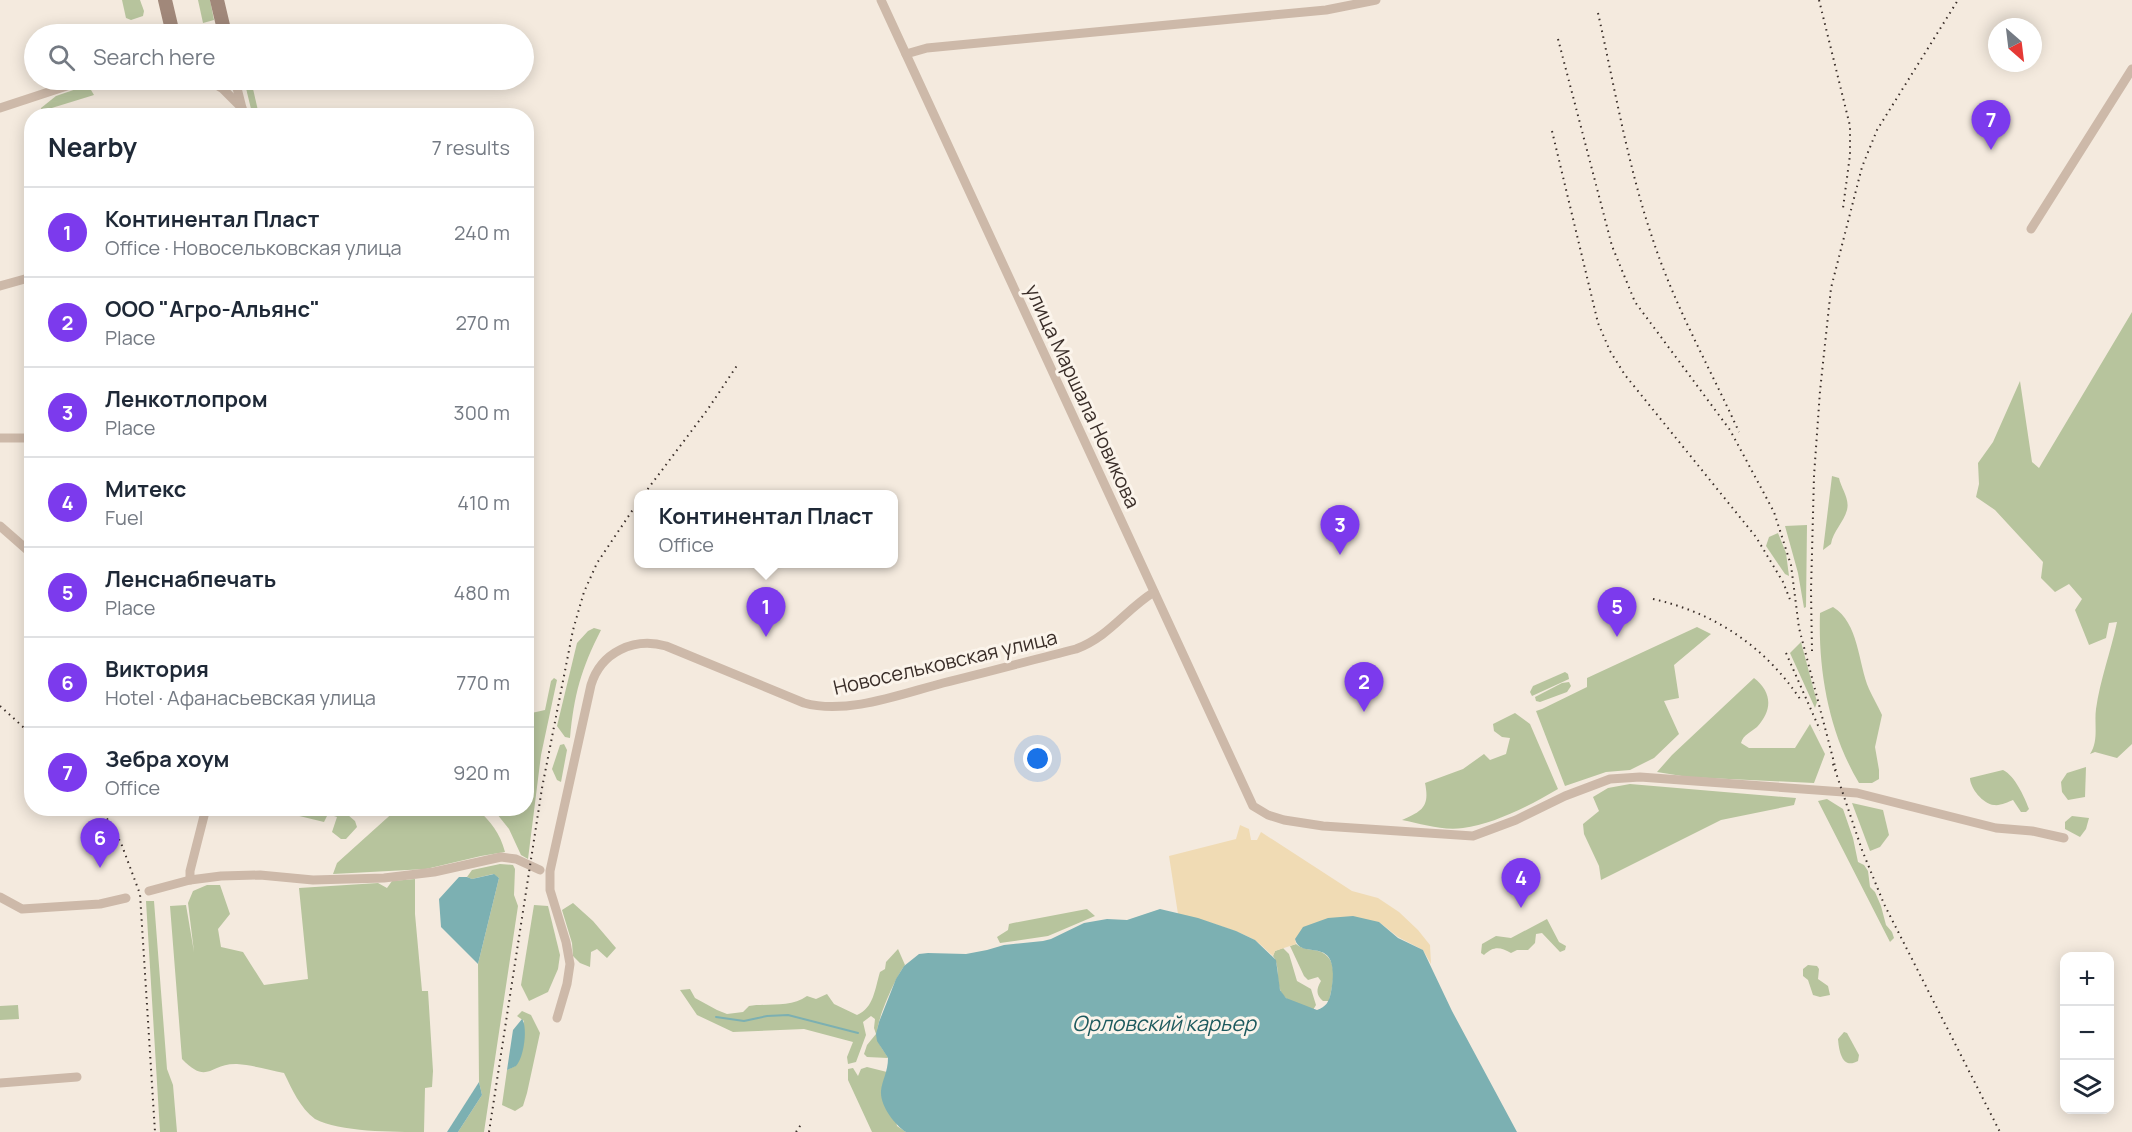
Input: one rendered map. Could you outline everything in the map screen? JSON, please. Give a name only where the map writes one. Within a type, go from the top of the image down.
[{"type":"street","points":[[165,0],[170,24]]},
{"type":"street","points":[[217,0],[223,24]]},
{"type":"street","name":"улица Маршала Новикова","points":[[881,0],[1253,806],[1268,815],[1284,820],[1473,836],[1610,779],[1640,777],[1857,793],[1996,828],[2032,831],[2064,838]]},
{"type":"street","points":[[906,54],[927,48],[1326,10],[1376,0]]},
{"type":"street","points":[[2031,229],[2132,69]]},
{"type":"street","points":[[0,108],[55,90]]},
{"type":"street","points":[[224,90],[240,108]]},
{"type":"street","points":[[238,90],[242,108]]},
{"type":"street","points":[[0,286],[24,279]]},
{"type":"street","points":[[0,438],[24,438]]},
{"type":"street","points":[[0,526],[24,547]]},
{"type":"street","name":"Новосельковская улица","points":[[557,1018],[570,964],[566,942],[550,890],[550,871],[591,685],[599,666],[606,659],[627,648],[653,642],[666,645],[804,704],[838,708],[882,699],[1076,649],[1107,633],[1154,592]]},
{"type":"street","points":[[190,880],[190,871],[204,816]]},
{"type":"street","points":[[149,891],[190,880],[221,876],[260,875],[313,880],[384,878],[434,872],[501,857],[516,859],[540,870]]},
{"type":"street","points":[[0,897],[22,909],[100,904],[126,898]]},
{"type":"street","points":[[0,1083],[77,1077]]},
{"type":"green space","points":[[122,0],[140,0],[144,11],[143,16],[131,20],[126,18]]},
{"type":"green space","points":[[198,0],[210,0],[214,20],[203,23]]},
{"type":"green space","points":[[73,90],[91,90],[94,95],[52,108],[41,108],[56,96]]},
{"type":"green space","points":[[246,90],[253,90],[257,108],[251,108]]},
{"type":"green space","points":[[2132,312],[2132,744],[2117,758],[2095,752],[2090,754],[2095,738],[2098,698],[2117,622],[2109,623],[2106,638],[2089,645],[2075,610],[2082,599],[2069,584],[2055,592],[2041,578],[2043,562],[1995,510],[1976,497],[1979,484],[1978,463],[1993,442],[2020,381],[2032,462],[2039,468]]},
{"type":"green space","points":[[1832,476],[1839,478],[1848,506],[1831,544],[1823,550]]},
{"type":"green space","points":[[1807,525],[1806,607],[1804,608],[1798,573],[1785,526]]},
{"type":"green space","points":[[1778,533],[1786,553],[1789,576],[1785,574],[1766,546],[1769,537]]},
{"type":"green space","points":[[1833,607],[1842,614],[1853,633],[1865,679],[1882,715],[1875,747],[1879,779],[1872,783],[1859,783],[1840,744],[1828,701],[1821,657],[1820,613]]},
{"type":"green space","points":[[1697,627],[1711,634],[1674,665],[1679,698],[1664,701],[1679,734],[1654,758],[1630,770],[1606,772],[1565,786],[1536,711],[1587,687],[1587,678]]},
{"type":"green space","points":[[594,628],[601,630],[588,657],[580,682],[570,738],[565,737],[557,726],[577,643]]},
{"type":"green space","points":[[1801,642],[1817,702],[1815,708],[1790,653]]},
{"type":"green space","points":[[1565,672],[1569,679],[1532,696],[1530,692],[1533,686]]},
{"type":"green space","points":[[554,678],[557,680],[541,755],[534,811],[534,712],[545,710],[551,681]]},
{"type":"green space","points":[[1754,678],[1767,695],[1768,708],[1762,721],[1745,736],[1741,743],[1749,748],[1795,748],[1810,724],[1825,754],[1814,783],[1688,777],[1657,772],[1672,755]]},
{"type":"green space","points":[[1569,682],[1571,686],[1567,692],[1540,702],[1536,701],[1535,697],[1562,683]]},
{"type":"green space","points":[[1515,713],[1530,724],[1558,789],[1512,813],[1475,826],[1448,829],[1402,820],[1423,807],[1426,798],[1425,783],[1463,769],[1484,754],[1490,760],[1506,754],[1510,738],[1502,737],[1494,731],[1493,724]]},
{"type":"green space","points":[[564,744],[567,750],[561,782],[557,780],[552,769],[560,745]]},
{"type":"green space","points":[[2086,767],[2085,797],[2068,800],[2062,792],[2061,782],[2067,773]]},
{"type":"green space","points":[[2003,770],[2022,793],[2029,809],[2026,812],[2021,812],[2013,800],[1999,805],[1990,804],[1978,795],[1972,786],[1970,778]]},
{"type":"green space","points":[[1630,784],[1796,798],[1794,805],[1721,820],[1601,880],[1599,866],[1584,834],[1583,824],[1599,811],[1593,797],[1608,788]]},
{"type":"green space","points":[[1827,799],[1843,809],[1858,862],[1868,871],[1870,887],[1875,892],[1881,906],[1886,925],[1892,932],[1894,938],[1890,942],[1818,801]]},
{"type":"green space","points":[[1852,803],[1883,810],[1889,835],[1880,847],[1870,851]]},
{"type":"green space","points":[[299,816],[327,816],[324,822]]},
{"type":"green space","points":[[334,816],[349,816],[355,821],[357,827],[346,839],[341,839],[332,832],[337,817]]},
{"type":"green space","points":[[389,816],[484,816],[494,828],[505,852],[426,869],[333,874],[337,863]]},
{"type":"green space","points":[[499,816],[533,816],[528,859],[521,855],[509,829]]},
{"type":"green space","points":[[2072,816],[2089,818],[2086,829],[2080,837],[2065,829],[2065,822]]},
{"type":"green space","points":[[500,864],[513,865],[515,869],[514,895],[518,906],[484,1132],[458,1132],[482,1095],[479,1082],[478,964],[499,878],[493,874],[472,879],[467,877],[472,870]]},
{"type":"green space","points":[[415,879],[415,914],[422,991],[428,991],[433,1071],[432,1087],[425,1088],[424,1132],[338,1127],[315,1119],[305,1109],[284,1073],[237,1064],[204,1072],[191,1067],[182,1059],[170,906],[186,905],[194,952],[188,903],[193,891],[207,885],[220,885],[230,914],[218,929],[221,947],[243,952],[264,985],[308,979],[299,888],[378,883],[387,888],[392,881]]},
{"type":"green space","points":[[146,901],[154,901],[167,1069],[173,1085],[177,1132],[160,1132]]},
{"type":"green space","points":[[573,903],[593,921],[616,948],[607,958],[597,949],[591,952],[590,967],[580,963],[573,956],[572,943],[562,910]]},
{"type":"green space","points":[[534,905],[548,906],[560,955],[558,969],[548,992],[529,1001],[521,985]]},
{"type":"green space","points":[[1087,909],[1095,916],[1048,936],[1000,943],[997,937],[1008,930],[1009,924]]},
{"type":"green space","points":[[1547,919],[1559,942],[1566,946],[1565,950],[1560,952],[1542,933],[1536,934],[1535,943],[1528,950],[1517,950],[1511,953],[1497,948],[1484,955],[1481,953],[1482,944],[1496,936],[1511,938]]},
{"type":"green space","points":[[1296,944],[1325,954],[1330,959],[1333,972],[1329,1001],[1323,1001],[1318,994],[1321,981],[1318,977],[1308,980],[1304,976],[1290,946]]},
{"type":"green space","points":[[1283,948],[1289,954],[1297,981],[1311,989],[1316,1005],[1313,1010],[1292,1002],[1282,994],[1273,956],[1275,951]]},
{"type":"green space","points":[[898,949],[905,965],[887,1000],[877,1030],[879,1042],[888,1058],[867,1057],[864,1054],[867,1045],[876,1034],[875,1019],[871,1016],[863,1022],[866,1035],[856,1062],[848,1064],[847,1057],[853,1042],[804,1029],[733,1032],[697,1015],[680,990],[690,989],[695,998],[727,1014],[743,1012],[749,1006],[787,1004],[807,996],[816,999],[827,994],[834,1004],[857,1015],[867,1008],[880,972],[885,969],[886,962]]},
{"type":"green space","points":[[1808,965],[1817,966],[1818,979],[1828,986],[1830,995],[1820,997],[1813,995],[1808,980],[1803,976],[1803,969]]},
{"type":"green space","points":[[18,1005],[19,1019],[0,1020],[0,1006]]},
{"type":"green space","points":[[522,1011],[531,1015],[540,1033],[523,1106],[515,1111],[502,1105],[507,1070],[515,1066],[524,1021],[517,1016]]},
{"type":"green space","points":[[1844,1032],[1847,1033],[1859,1055],[1858,1061],[1853,1063],[1848,1063],[1842,1058],[1838,1039]]},
{"type":"green space","points":[[867,1067],[887,1072],[897,1126],[906,1132],[872,1132],[848,1080],[848,1069],[853,1068],[858,1076],[861,1069]]},
{"type":"sand","points":[[1240,825],[1249,829],[1251,840],[1257,840],[1261,832],[1352,891],[1378,898],[1399,912],[1430,945],[1431,964],[1423,950],[1398,937],[1379,922],[1295,939],[1296,944],[1275,951],[1273,956],[1257,942],[1242,934],[1178,914],[1169,856],[1236,839]]},
{"type":"water","points":[[494,874],[499,878],[478,964],[441,927],[439,899],[459,877],[472,879]]},
{"type":"water","name":"Орловский карьер","points":[[1160,909],[1198,918],[1255,940],[1276,960],[1280,990],[1286,998],[1317,1010],[1325,1006],[1330,996],[1333,973],[1331,961],[1326,954],[1299,946],[1295,939],[1303,927],[1328,918],[1353,916],[1379,922],[1398,938],[1423,950],[1452,1011],[1517,1132],[906,1132],[897,1125],[881,1097],[888,1058],[877,1041],[876,1034],[896,979],[904,966],[919,954],[966,954],[1004,945],[1043,941],[1084,923],[1107,919],[1127,920]]},
{"type":"water","points":[[522,1019],[525,1035],[523,1050],[516,1066],[507,1070],[513,1030]]},
{"type":"water","points":[[479,1082],[482,1095],[458,1132],[447,1132]]},
{"type":"waterway","points":[[716,1017],[744,1021],[767,1016],[788,1015],[858,1033]]},
{"type":"railway","points":[[1819,0],[1850,126],[1850,155],[1843,208]]},
{"type":"railway","points":[[1812,651],[1814,476],[1831,288],[1862,167],[1877,130],[1958,0]]},
{"type":"railway","points":[[1598,13],[1629,156],[1653,240],[1682,313],[1739,432]]},
{"type":"railway","points":[[1558,39],[1612,246],[1635,302],[1730,430],[1774,512],[1791,565],[1799,628],[1836,770]]},
{"type":"railway","points":[[1552,131],[1598,323],[1610,351],[1625,375],[1756,537],[1783,582],[1791,602]]},
{"type":"railway","points":[[647,490],[708,409],[738,364]]},
{"type":"railway","points":[[489,1132],[542,788],[573,630],[584,592],[597,563],[634,508]]},
{"type":"railway","points":[[1653,599],[1698,613],[1738,636],[1773,665],[1802,702]]},
{"type":"railway","points":[[1786,653],[1820,730]]},
{"type":"railway","points":[[0,706],[24,728]]},
{"type":"railway","points":[[1833,764],[1862,850],[1884,904],[2000,1132]]},
{"type":"railway","points":[[106,816],[121,843],[140,894],[155,1132]]},
{"type":"railway","points":[[796,1132],[802,1123]]},
{"type":"place","name":"Зебра хоум","points":[[1991,150]]},
{"type":"place","name":"Ленкотлопром","points":[[1340,555]]},
{"type":"place","name":"Континентал Пласт","points":[[766,637]]},
{"type":"place","name":"Ленснабпечать","points":[[1617,637]]},
{"type":"place","name":"ООО \"Агро-Альянс\"","points":[[1364,712]]},
{"type":"place","name":"Виктория","points":[[100,868]]},
{"type":"place","name":"Митекс","points":[[1521,908]]}]
